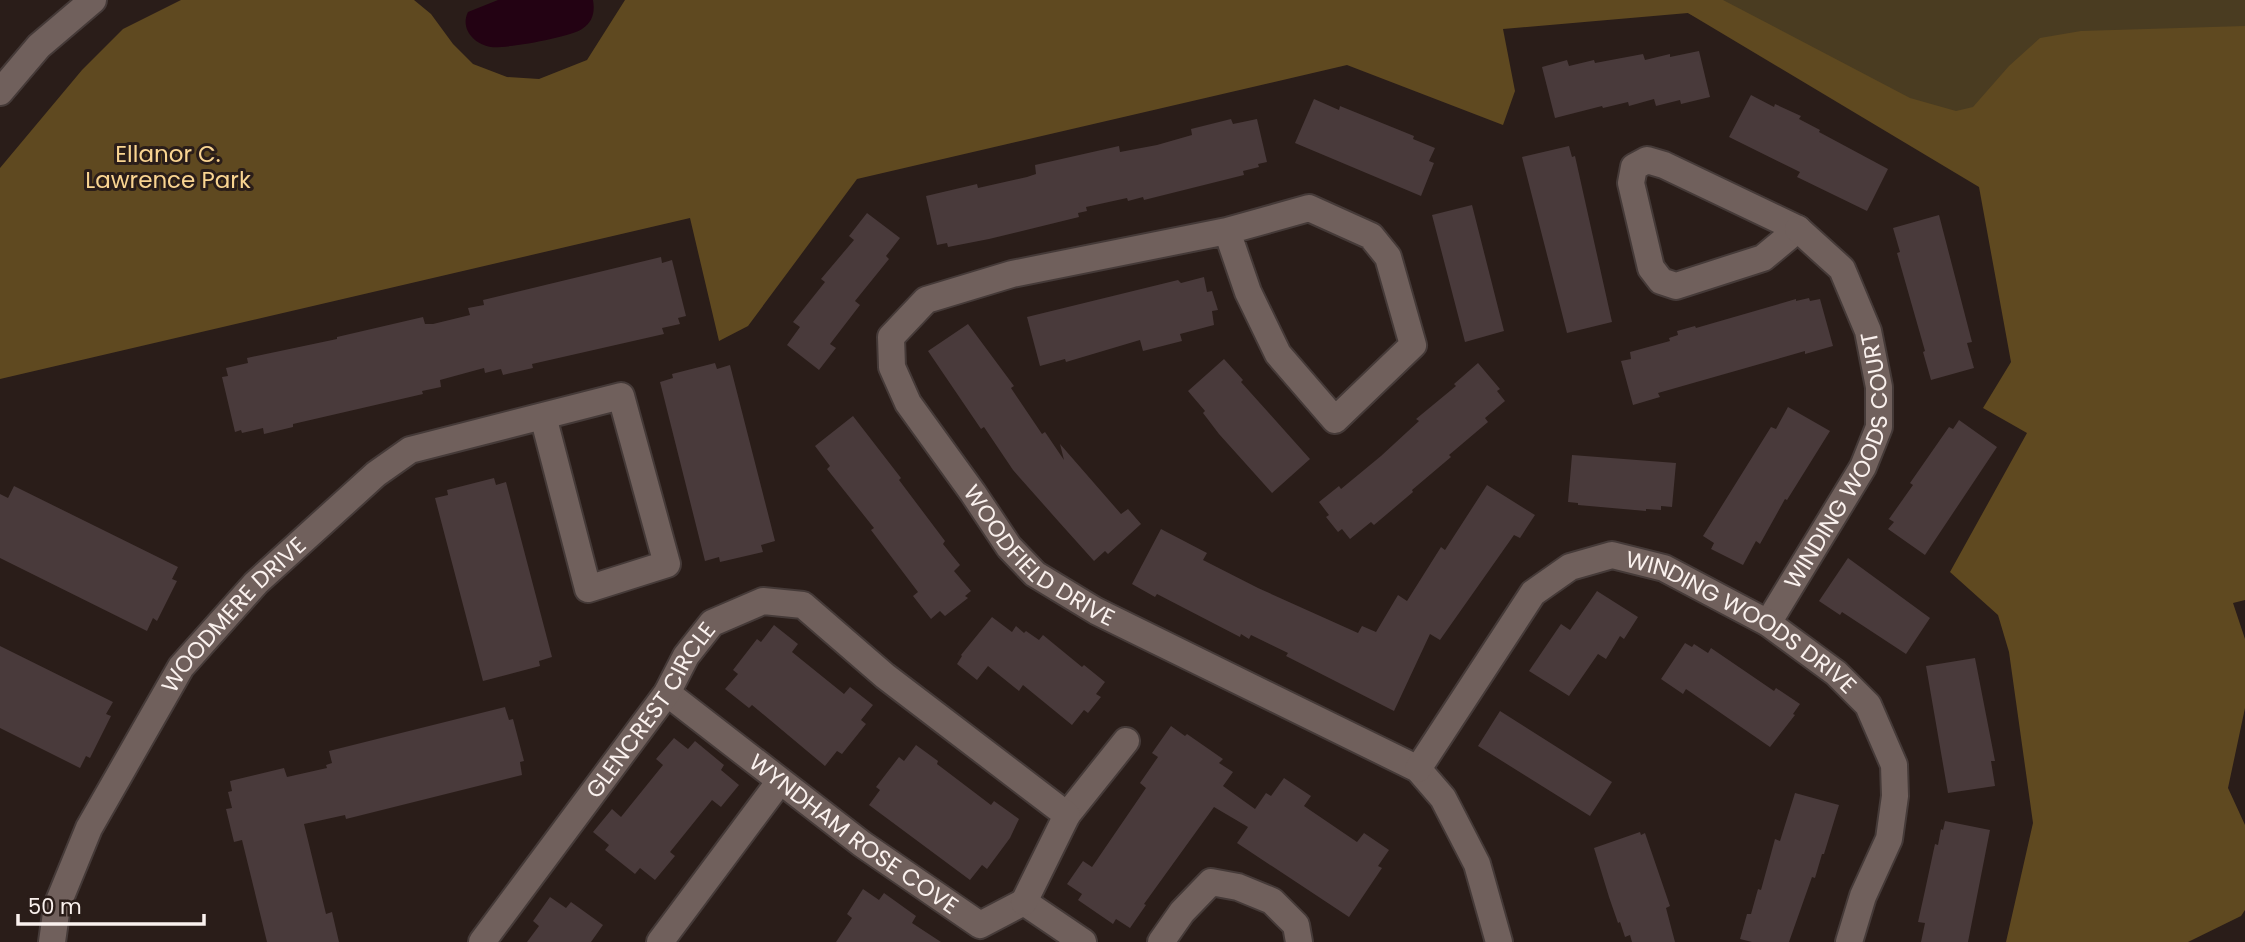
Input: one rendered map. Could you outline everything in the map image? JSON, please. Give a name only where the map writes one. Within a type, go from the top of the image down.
[{"type":"street","points":[[0,92],[39,46],[93,0]]},
{"type":"street","name":"WINDING WOODS COURT","points":[[1768,623],[1863,467],[1879,426],[1879,387],[1868,331],[1842,269],[1798,229],[1664,165],[1647,160],[1634,167],[1631,183],[1651,268],[1661,281],[1676,286],[1762,258],[1798,229]]},
{"type":"street","name":"WOODFIELD DRIVE","points":[[1227,231],[1248,292],[1279,354],[1335,420],[1413,345],[1388,257],[1371,236],[1309,208],[1227,231],[1012,274],[926,299],[891,337],[892,366],[908,403],[1009,547],[1035,574],[1096,611],[1418,769],[1443,797],[1477,864],[1499,942]]},
{"type":"street","name":"WOODMERE DRIVE","points":[[52,942],[57,906],[89,828],[181,667],[256,583],[376,474],[410,450],[542,416],[621,397],[667,564],[588,589],[542,416]]},
{"type":"street","name":"WINDING WOODS DRIVE","points":[[1418,769],[1533,593],[1570,567],[1612,555],[1664,568],[1768,623],[1836,673],[1868,705],[1894,765],[1895,796],[1889,839],[1863,896],[1849,942]]},
{"type":"street","name":"GLENCREST CIRCLE","points":[[482,942],[667,693],[686,656],[712,623],[763,601],[803,605],[885,676],[1067,815]]},
{"type":"street","name":"WYNDHAM ROSE COVE","points":[[667,693],[976,934],[1024,902]]},
{"type":"street","points":[[1083,942],[1024,902],[1067,815],[1126,741]]},
{"type":"street","points":[[660,942],[780,781]]},
{"type":"street","points":[[1161,942],[1182,912],[1211,882],[1238,887],[1272,901],[1296,925],[1299,942]]},
{"type":"shaded area","points":[[498,0],[593,0],[593,13],[589,23],[575,32],[552,39],[491,47],[474,39],[467,29],[466,18],[468,12]]},
{"type":"shaded area","points":[[1663,0],[2245,0],[2245,294],[1688,13]]},
{"type":"green space","name":"Ellanor C. Lawrence Park","points":[[181,0],[414,0],[431,14],[453,44],[473,64],[507,77],[539,79],[587,60],[625,0],[1723,0],[1910,98],[1956,111],[1973,107],[2009,66],[2040,38],[2081,31],[2245,26],[2245,600],[2233,603],[2245,639],[2245,708],[2228,788],[2245,825],[2245,910],[2241,916],[2188,942],[2006,942],[2033,823],[2009,652],[1998,615],[1950,572],[2027,433],[1983,408],[2011,362],[1979,187],[1688,13],[1503,29],[1515,91],[1503,125],[1347,65],[857,179],[748,326],[719,341],[690,218],[0,379],[0,168],[82,70],[123,29]]},
{"type":"building","points":[[1699,51],[1710,97],[1681,104],[1680,100],[1656,106],[1654,99],[1629,106],[1628,102],[1555,118],[1542,67],[1567,60],[1569,66],[1643,54],[1645,60]]},
{"type":"building","points":[[1751,95],[1774,107],[1775,104],[1801,116],[1799,119],[1820,130],[1819,132],[1888,169],[1867,211],[1797,177],[1800,172],[1729,137]]},
{"type":"building","points":[[1314,99],[1339,110],[1340,106],[1414,136],[1413,139],[1435,148],[1429,161],[1434,163],[1421,196],[1295,143]]},
{"type":"building","points":[[1231,119],[1233,124],[1257,119],[1267,162],[1243,171],[1244,175],[1144,200],[1143,197],[1128,201],[1127,198],[1086,207],[1087,211],[1078,213],[1079,217],[989,239],[948,247],[947,243],[937,245],[926,196],[977,184],[978,188],[1027,177],[1036,174],[1035,165],[1119,146],[1120,152],[1157,145],[1192,135],[1191,129]]},
{"type":"building","points":[[1569,146],[1572,157],[1575,156],[1612,322],[1567,333],[1522,157]]},
{"type":"building","points":[[1472,205],[1504,331],[1465,342],[1432,215]]},
{"type":"building","points":[[867,213],[900,238],[886,256],[889,259],[855,301],[860,305],[830,344],[836,348],[819,370],[787,345],[800,327],[793,322],[825,282],[821,279],[854,240],[849,236]]},
{"type":"building","points":[[1939,215],[1972,342],[1967,343],[1974,368],[1931,380],[1897,253],[1900,252],[1893,228]]},
{"type":"building","points":[[661,257],[662,263],[672,260],[686,316],[678,318],[680,324],[662,328],[664,334],[532,364],[533,368],[503,375],[501,369],[485,373],[484,368],[440,380],[441,387],[422,391],[423,394],[293,424],[293,427],[264,434],[263,428],[235,432],[222,377],[228,376],[226,368],[248,363],[247,358],[423,317],[425,324],[433,324],[470,315],[468,308],[484,305],[483,300]]},
{"type":"building","points":[[1204,277],[1207,292],[1212,291],[1218,310],[1212,311],[1214,325],[1180,334],[1182,341],[1143,351],[1140,340],[1066,362],[1065,359],[1040,366],[1027,317],[1178,280],[1181,283]]},
{"type":"building","points":[[1809,298],[1810,301],[1820,299],[1833,346],[1805,354],[1805,351],[1658,393],[1660,397],[1633,405],[1621,361],[1631,359],[1630,352],[1670,341],[1669,338],[1678,335],[1677,331],[1796,299]]},
{"type":"building","points":[[968,324],[1014,386],[1011,388],[1042,434],[1045,432],[1064,460],[1060,444],[1121,514],[1128,509],[1141,524],[1108,554],[1105,551],[1094,561],[1059,522],[1013,470],[984,427],[981,429],[928,351]]},
{"type":"building","points":[[1224,359],[1243,380],[1241,382],[1310,459],[1272,493],[1219,434],[1188,391]]},
{"type":"building","points":[[715,363],[717,369],[730,365],[775,541],[761,545],[763,552],[720,562],[719,557],[705,561],[660,382],[673,378],[672,374]]},
{"type":"building","points":[[1478,363],[1500,389],[1497,391],[1505,401],[1485,418],[1488,422],[1374,525],[1371,522],[1350,539],[1342,529],[1338,532],[1326,517],[1329,515],[1319,502],[1339,486],[1341,489],[1381,456],[1419,421],[1416,419],[1456,386],[1454,384]]},
{"type":"building","points":[[1788,407],[1830,431],[1787,500],[1785,499],[1760,544],[1756,541],[1743,565],[1711,549],[1714,543],[1703,536],[1771,427],[1776,429]]},
{"type":"building","points":[[853,416],[901,478],[899,480],[960,565],[954,571],[971,591],[965,596],[968,598],[945,616],[940,611],[931,619],[913,596],[918,592],[871,530],[874,528],[827,469],[830,466],[815,446]]},
{"type":"building","points":[[1959,420],[1997,447],[1925,555],[1888,529],[1894,522],[1889,519],[1949,427],[1953,429]]},
{"type":"building","points":[[1572,455],[1676,463],[1672,507],[1661,506],[1661,510],[1646,511],[1568,502]]},
{"type":"building","points":[[494,478],[496,485],[506,482],[552,657],[539,661],[540,666],[483,681],[435,498],[448,495],[447,490]]},
{"type":"building","points":[[1487,485],[1535,515],[1520,538],[1514,535],[1440,640],[1430,634],[1394,711],[1286,656],[1288,653],[1251,635],[1249,639],[1241,634],[1240,637],[1132,584],[1161,529],[1207,553],[1203,560],[1258,588],[1358,633],[1362,626],[1376,632],[1398,595],[1407,601],[1441,547],[1445,550]]},
{"type":"building","points":[[14,486],[178,567],[172,579],[177,581],[157,621],[153,618],[147,631],[0,558],[0,494],[8,498]]},
{"type":"building","points":[[1848,558],[1930,618],[1906,654],[1842,612],[1840,615],[1819,601]]},
{"type":"building","points":[[1597,591],[1638,617],[1624,639],[1620,636],[1606,659],[1598,654],[1569,696],[1529,671],[1561,624],[1570,630]]},
{"type":"building","points":[[992,617],[1012,632],[1016,626],[1039,640],[1043,635],[1105,682],[1096,694],[1101,697],[1088,713],[1084,710],[1072,725],[1023,685],[1019,691],[988,666],[977,680],[957,664],[961,655]]},
{"type":"building","points":[[774,625],[798,644],[792,652],[844,694],[850,687],[873,705],[861,720],[866,724],[842,754],[837,751],[825,766],[752,705],[749,708],[725,689],[738,674],[733,670],[757,639],[761,642]]},
{"type":"building","points":[[1685,643],[1692,647],[1694,644],[1708,653],[1711,648],[1774,691],[1776,688],[1800,704],[1793,714],[1795,715],[1770,747],[1686,689],[1683,694],[1661,679]]},
{"type":"building","points":[[0,646],[113,702],[106,714],[111,716],[90,758],[86,756],[80,768],[0,728]]},
{"type":"building","points":[[1975,658],[1995,761],[1991,761],[1995,786],[1948,793],[1926,666]]},
{"type":"building","points":[[505,707],[509,720],[513,719],[524,761],[520,762],[522,775],[346,819],[345,815],[304,824],[326,914],[332,912],[339,942],[267,942],[242,840],[234,842],[226,809],[232,808],[228,792],[232,791],[230,781],[284,768],[287,777],[327,768],[326,765],[332,763],[329,751]]},
{"type":"building","points":[[1500,711],[1612,782],[1590,816],[1478,746]]},
{"type":"building","points":[[1171,726],[1223,759],[1219,763],[1233,772],[1223,786],[1255,809],[1266,793],[1271,796],[1284,778],[1311,796],[1304,806],[1357,842],[1364,833],[1389,850],[1378,866],[1382,868],[1349,917],[1237,843],[1248,827],[1214,807],[1144,904],[1146,905],[1130,928],[1116,919],[1113,924],[1078,900],[1082,894],[1067,884],[1083,861],[1092,867],[1146,788],[1140,783],[1158,757],[1152,753]]},
{"type":"building","points":[[674,738],[688,749],[695,741],[724,765],[721,770],[739,785],[721,807],[712,800],[670,852],[675,856],[655,880],[640,868],[635,874],[605,850],[609,845],[593,832],[612,809],[621,817],[663,765],[656,759]]},
{"type":"building","points":[[916,745],[991,805],[994,801],[1019,819],[1010,838],[987,869],[982,865],[970,880],[869,805],[880,790],[876,787],[899,757],[904,761]]},
{"type":"building","points":[[1795,793],[1839,805],[1815,878],[1812,877],[1789,942],[1752,942],[1740,939],[1747,914],[1751,914],[1758,889],[1761,890],[1775,839],[1780,841]]},
{"type":"building","points":[[1945,821],[1990,830],[1968,942],[1921,942],[1925,923],[1918,922],[1935,844],[1938,845]]},
{"type":"building","points":[[1640,832],[1641,835],[1645,833],[1670,906],[1666,908],[1675,942],[1632,942],[1630,935],[1625,937],[1609,897],[1594,848]]},
{"type":"building","points":[[863,889],[879,900],[884,893],[916,916],[912,923],[941,942],[836,942],[852,918],[847,914]]},
{"type":"building","points":[[550,897],[566,908],[571,902],[603,925],[591,942],[527,942],[539,926],[533,921]]}]
